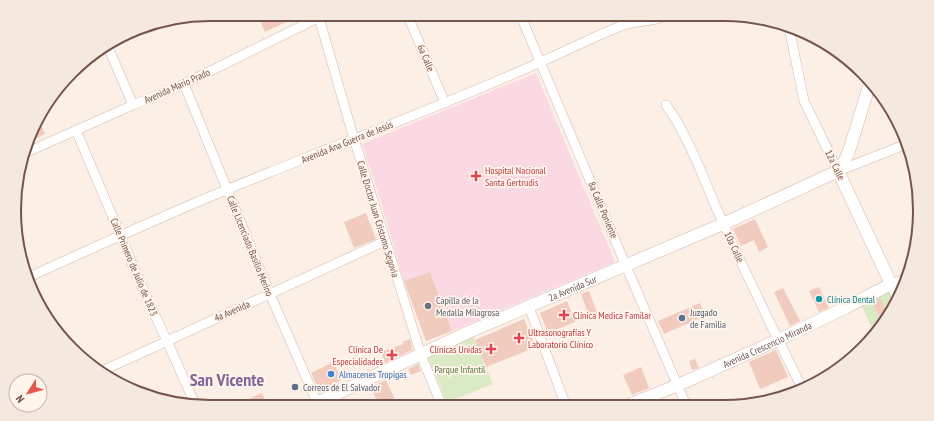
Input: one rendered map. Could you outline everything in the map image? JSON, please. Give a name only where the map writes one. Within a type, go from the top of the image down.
[{"type":"main road","points":[[838,171],[849,151],[868,89]]},
{"type":"main road","name":"2a Avenida Sur","points":[[326,400],[471,331],[723,224],[838,171]]},
{"type":"main road","name":"12a Calle","points":[[838,171],[891,284]]},
{"type":"main road","name":"Avenida Crescencio Miranda","points":[[641,400],[778,340],[891,284]]},
{"type":"street","name":"Avenida Mario Prado","points":[[31,150],[184,84],[310,21]]},
{"type":"street","name":"Calle Doctor Juan Cristomo Segovia","points":[[324,21],[354,139],[385,241],[421,355],[440,400]]},
{"type":"street","name":"6a Calle","points":[[411,21],[445,103]]},
{"type":"street","name":"8a Calle Poniente","points":[[523,21],[684,400]]},
{"type":"street","name":"Avenida Ana Guerra de Jesús","points":[[32,275],[227,189],[445,103],[540,63],[609,30],[630,23],[645,21]]},
{"type":"street","name":"12a Calle","points":[[790,33],[804,101],[838,171]]},
{"type":"street","points":[[109,50],[133,105]]},
{"type":"street","name":"Calle Licenciado Basilio Merino","points":[[184,84],[313,400]]},
{"type":"street","name":"10a Calle","points":[[666,105],[676,118],[694,155],[723,224],[799,384]]},
{"type":"street","name":"Calle Primero de Julio de 1823","points":[[76,130],[145,294],[193,399]]},
{"type":"street","points":[[838,171],[902,146]]},
{"type":"street","name":"4a Avenida","points":[[106,369],[385,241]]},
{"type":"street","name":"Avenida Crescencio Miranda","points":[[891,284],[900,281]]},
{"type":"street","name":"12a Calle","points":[[891,284],[894,292]]},
{"type":"street","points":[[529,307],[564,400]]},
{"type":"shaded area","name":"Hospital Nacional Santa Gertrudis","points":[[536,73],[615,262],[452,331],[430,272],[404,282],[362,144]]},
{"type":"green space","points":[[889,292],[892,297],[872,328],[861,305]]},
{"type":"green space","name":"Parque Infantil","points":[[473,336],[493,384],[452,400],[446,400],[427,355]]},
{"type":"building","points":[[260,21],[288,21],[265,32]]},
{"type":"building","points":[[41,126],[45,134],[35,139]]},
{"type":"building","points":[[366,213],[376,239],[354,248],[344,222]]},
{"type":"building","points":[[755,219],[768,247],[759,252],[754,240],[741,246],[733,229]]},
{"type":"building","name":"Capilla de la Medalla Milagrosa","points":[[430,272],[452,331],[426,341],[404,281]]},
{"type":"building","name":"Clínica Dental","points":[[819,287],[829,308],[819,312],[809,291]]},
{"type":"building","points":[[783,288],[800,321],[790,326],[774,292]]},
{"type":"building","points":[[589,291],[597,313],[589,316],[581,294]]},
{"type":"building","points":[[880,298],[885,309],[880,318],[872,302]]},
{"type":"building","points":[[567,301],[575,322],[548,333],[540,313]]},
{"type":"building","name":"Juzgado de Familia","points":[[700,303],[705,316],[664,334],[658,321]]},
{"type":"building","points":[[524,319],[536,347],[486,367],[475,340]]},
{"type":"building","points":[[410,339],[412,350],[385,363],[381,352],[403,344],[402,342]]},
{"type":"building","points":[[776,350],[788,377],[760,389],[749,362]]},
{"type":"building","points":[[695,359],[699,368],[692,370],[689,361]]},
{"type":"building","points":[[333,362],[342,380],[320,390],[311,373]]},
{"type":"building","points":[[418,364],[421,371],[411,375],[408,369]]},
{"type":"building","points":[[641,367],[649,388],[632,395],[623,375]]},
{"type":"building","points":[[386,380],[395,400],[376,400],[371,387]]},
{"type":"building","points":[[262,393],[265,400],[249,400]]},
{"type":"place","name":"Hospital Nacional Santa Gertrudis","points":[[476,176]]},
{"type":"place","name":"Clínica Dental","points":[[819,299]]},
{"type":"place","name":"Capilla de la Medalla Milagrosa","points":[[428,306]]},
{"type":"place","name":"Clínica Medica Familar","points":[[564,315]]},
{"type":"place","name":"Juzgado de Familia","points":[[682,318]]},
{"type":"place","name":"Ultrasonografías Y Laboratorio Clínico","points":[[519,338]]},
{"type":"place","name":"Clínicas Unidas","points":[[491,349]]},
{"type":"place","name":"Clínica De Especialidades","points":[[392,355]]},
{"type":"place","name":"Almacenes Tropigas","points":[[331,374]]},
{"type":"place","name":"Correos de El Salvador","points":[[295,387]]},
{"type":"district","name":"San Vicente","points":[[227,379]]}]
